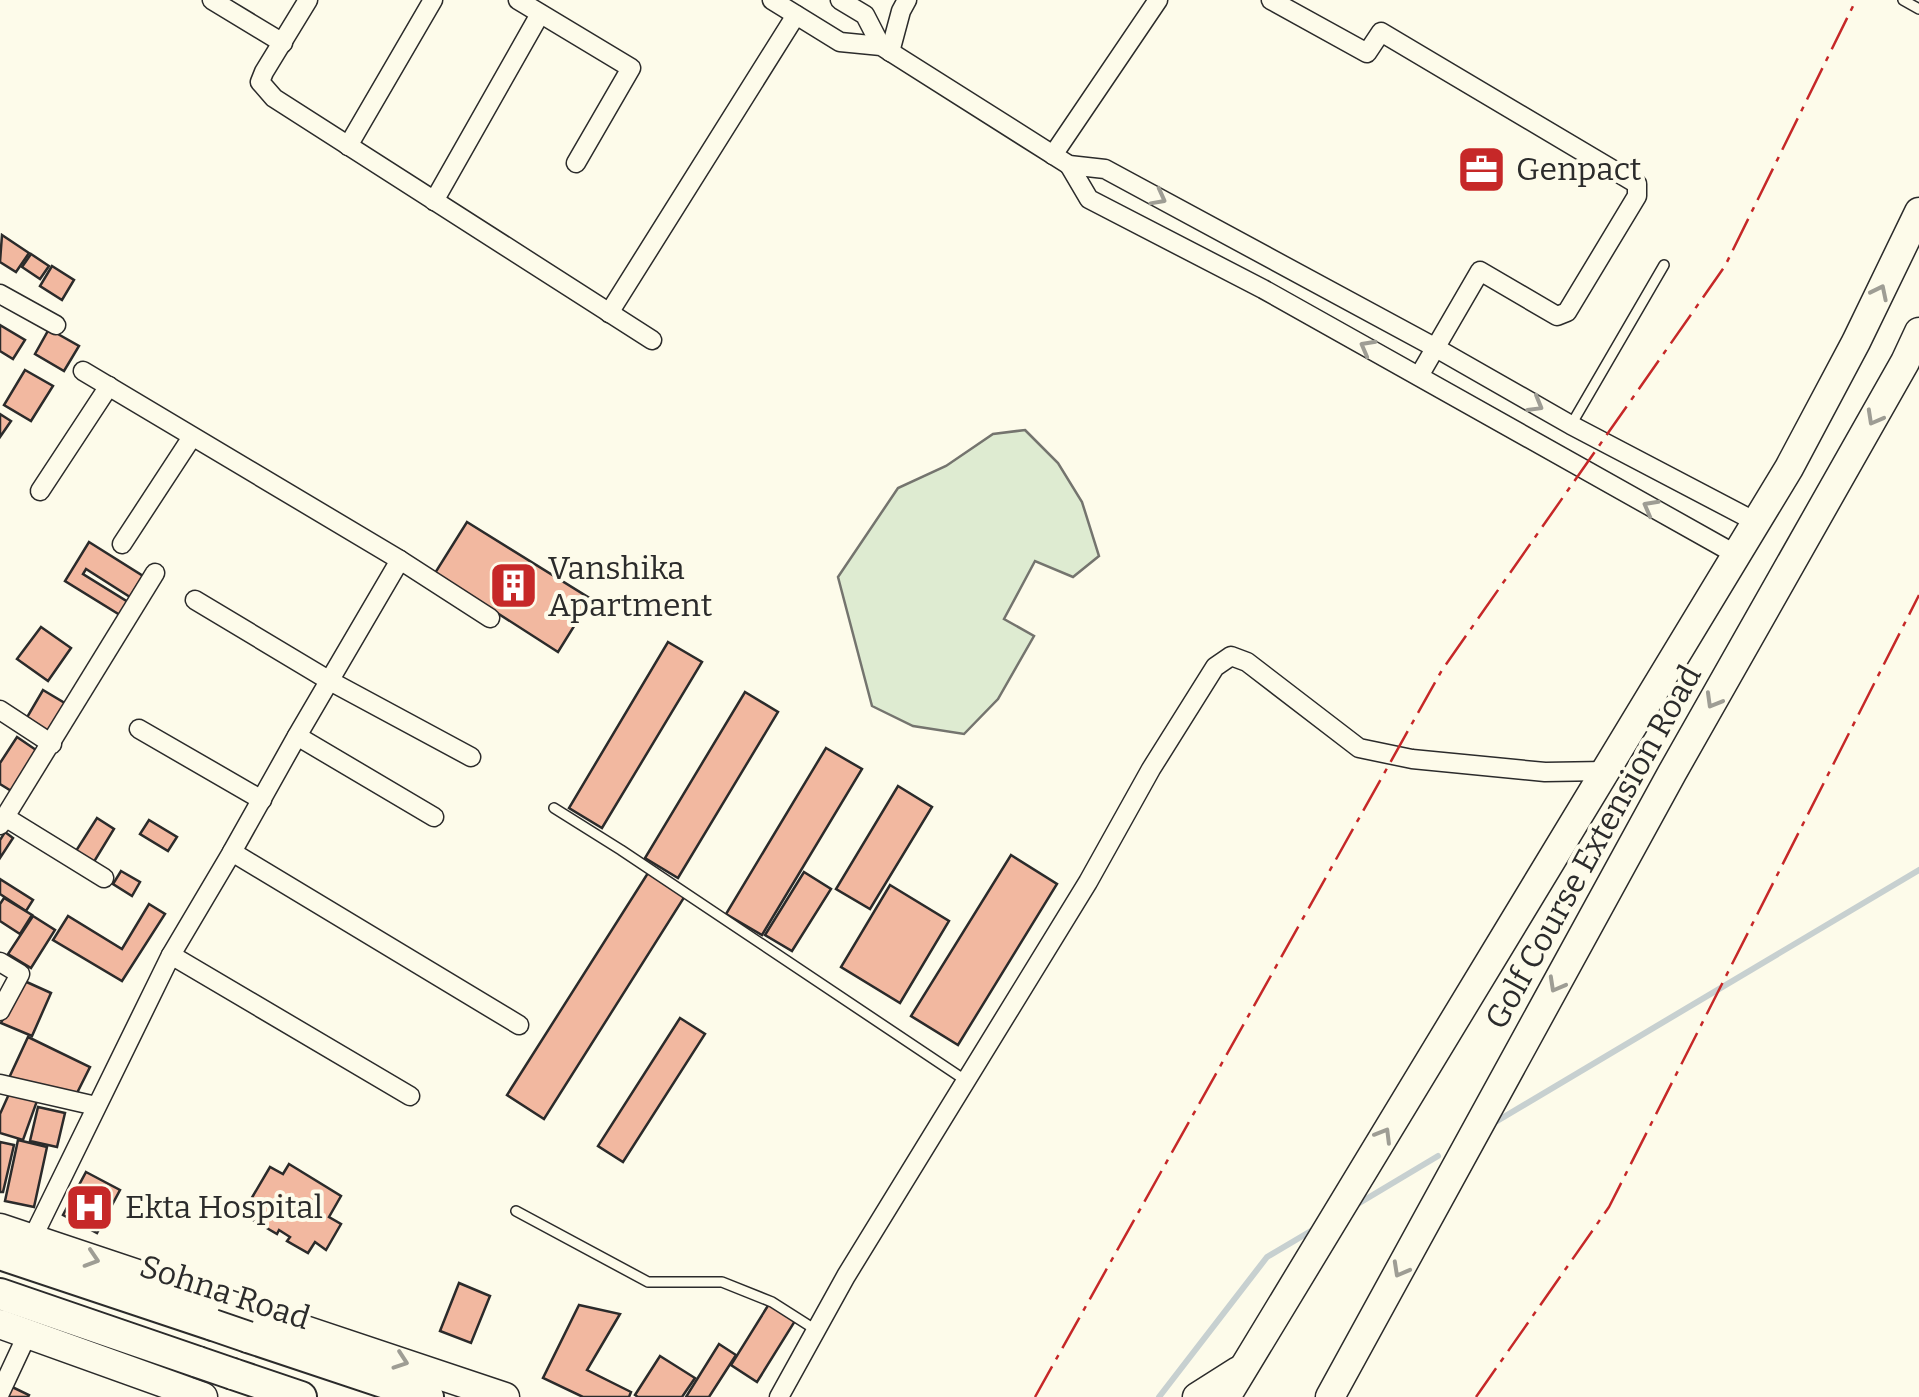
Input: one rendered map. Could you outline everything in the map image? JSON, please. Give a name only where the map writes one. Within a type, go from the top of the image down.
[{"type":"highway","name":"Sohna Road","points":[[0,1254],[213,1325],[244,1322],[428,1397]]},
{"type":"highway","points":[[0,1294],[301,1397]]},
{"type":"main road","points":[[1226,1397],[1788,468],[1856,342],[1919,212]]},
{"type":"main road","name":"Golf Course Extension Road","points":[[1330,1397],[1672,773],[1916,348]]},
{"type":"main road","points":[[0,1228],[244,1322],[505,1397]]},
{"type":"main road","points":[[0,1324],[203,1397],[244,1322]]},
{"type":"main road","points":[[1196,1397],[1243,1368]]},
{"type":"street","points":[[212,0],[283,43]]},
{"type":"street","points":[[308,0],[260,82],[274,98],[652,340]]},
{"type":"street","points":[[348,146],[434,0]]},
{"type":"street","points":[[518,0],[631,68],[576,162]]},
{"type":"street","points":[[772,0],[840,42],[886,49],[1061,160],[1105,169],[1756,522]]},
{"type":"street","points":[[840,0],[865,15],[886,49]]},
{"type":"street","points":[[886,49],[908,0]]},
{"type":"street","points":[[1061,160],[1158,0]]},
{"type":"street","points":[[1271,0],[1367,54],[1381,32],[1637,184],[1637,196],[1567,312],[1557,316],[1480,272],[1419,376]]},
{"type":"street","points":[[434,201],[540,14]]},
{"type":"street","points":[[610,313],[796,15]]},
{"type":"street","points":[[1061,160],[1089,199],[1263,289],[1735,554]]},
{"type":"street","points":[[0,294],[56,325]]},
{"type":"street","points":[[83,370],[490,618]]},
{"type":"street","points":[[1483,412],[1499,384]]},
{"type":"street","points":[[40,491],[108,386]]},
{"type":"street","points":[[122,544],[192,436]]},
{"type":"street","points":[[32,1239],[170,955],[400,560]]},
{"type":"street","points":[[104,878],[5,810],[52,744],[154,573]]},
{"type":"street","points":[[195,600],[330,682],[471,757]]},
{"type":"street","points":[[779,1397],[846,1276],[1088,882],[1215,666],[1231,656],[1247,662],[1359,748],[1412,759],[1545,772],[1605,771]]},
{"type":"street","points":[[0,710],[52,744]]},
{"type":"street","points":[[139,729],[262,800]]},
{"type":"street","points":[[297,736],[434,817]]},
{"type":"street","points":[[232,852],[520,1025]]},
{"type":"street","points":[[170,955],[410,1096]]},
{"type":"street","points":[[0,962],[20,974],[0,1011]]},
{"type":"street","points":[[0,1084],[96,1106]]},
{"type":"street","points":[[0,1393],[28,1334]]},
{"type":"lane","points":[[1903,0],[1919,9]]},
{"type":"lane","points":[[1571,425],[1664,265]]},
{"type":"lane","points":[[554,808],[965,1080]]},
{"type":"lane","points":[[516,1211],[648,1282],[722,1282],[772,1302],[816,1330]]},
{"type":"green space","points":[[1025,430],[1058,463],[1082,502],[1099,556],[1073,577],[1035,561],[1004,619],[1034,636],[998,699],[964,734],[913,726],[872,706],[838,577],[898,488],[946,466],[993,434]]},
{"type":"building","points":[[2,235],[29,253],[16,272],[0,262]]},
{"type":"building","points":[[31,254],[49,266],[40,279],[22,267]]},
{"type":"building","points":[[52,266],[74,280],[62,300],[40,286]]},
{"type":"building","points":[[0,325],[25,340],[13,359],[0,351]]},
{"type":"building","points":[[49,329],[79,346],[64,371],[35,354]]},
{"type":"building","points":[[25,370],[53,386],[31,421],[4,405]]},
{"type":"building","points":[[0,414],[11,421],[0,437]]},
{"type":"building","name":"Vanshika Apartment","points":[[467,522],[591,599],[558,652],[435,573]]},
{"type":"building","points":[[89,542],[143,576],[130,597],[86,569],[83,574],[128,602],[120,615],[65,581]]},
{"type":"building","points":[[41,627],[71,648],[48,681],[17,659]]},
{"type":"building","points":[[668,642],[702,662],[602,828],[569,808]]},
{"type":"building","points":[[43,690],[68,705],[50,734],[26,719]]},
{"type":"building","points":[[745,692],[778,712],[678,878],[645,858]]},
{"type":"building","points":[[17,737],[39,752],[13,792],[0,784],[0,763]]},
{"type":"building","points":[[826,748],[862,769],[762,935],[726,914]]},
{"type":"building","points":[[898,786],[932,807],[870,909],[836,889]]},
{"type":"building","points":[[97,818],[114,829],[92,865],[74,854]]},
{"type":"building","points":[[149,820],[177,837],[168,851],[140,834]]},
{"type":"building","points":[[5,832],[13,838],[0,858],[0,840]]},
{"type":"building","points":[[1011,855],[1057,884],[958,1045],[911,1016]]},
{"type":"building","points":[[121,871],[140,882],[132,896],[113,884]]},
{"type":"building","points":[[804,872],[831,889],[792,951],[765,935]]},
{"type":"building","points":[[648,873],[685,896],[544,1119],[507,1095]]},
{"type":"building","points":[[0,879],[33,900],[26,911],[0,894]]},
{"type":"building","points":[[890,885],[949,921],[900,1003],[841,967]]},
{"type":"building","points":[[4,898],[32,915],[20,934],[0,921]]},
{"type":"building","points":[[149,904],[165,914],[122,981],[53,940],[68,916],[122,949]]},
{"type":"building","points":[[33,916],[55,930],[31,968],[8,954]]},
{"type":"building","points":[[20,979],[51,993],[32,1036],[1,1023]]},
{"type":"building","points":[[680,1018],[705,1034],[623,1162],[598,1146]]},
{"type":"building","points":[[28,1037],[90,1067],[76,1095],[9,1078]]},
{"type":"building","points":[[9,1094],[37,1101],[23,1140],[0,1133],[0,1114]]},
{"type":"building","points":[[38,1107],[65,1113],[57,1147],[30,1141]]},
{"type":"building","points":[[18,1140],[47,1147],[34,1207],[5,1201]]},
{"type":"building","points":[[0,1142],[14,1145],[3,1192],[0,1192]]},
{"type":"building","points":[[289,1164],[341,1196],[329,1217],[341,1224],[326,1250],[315,1242],[308,1253],[287,1241],[290,1237],[279,1230],[277,1234],[253,1220],[257,1213],[247,1206],[270,1167],[283,1174]]},
{"type":"building","points":[[86,1172],[120,1190],[97,1233],[63,1215]]},
{"type":"building","points":[[459,1283],[490,1296],[471,1343],[440,1331]]},
{"type":"building","points":[[769,1304],[795,1321],[757,1382],[731,1365]]},
{"type":"building","points":[[579,1305],[620,1314],[587,1370],[631,1392],[629,1397],[583,1397],[543,1378]]},
{"type":"building","points":[[719,1344],[736,1355],[709,1397],[686,1397]]},
{"type":"building","points":[[660,1356],[695,1378],[682,1397],[638,1397],[635,1395]]},
{"type":"building","points":[[8,1385],[29,1395],[28,1397],[3,1397]]},
{"type":"waterway","points":[[1492,1124],[1919,870]]},
{"type":"waterway","points":[[1356,1205],[1438,1156]]},
{"type":"waterway","points":[[1159,1397],[1267,1257],[1316,1228]]},
{"type":"power","points":[[1035,1397],[1442,670],[1725,266],[1856,0]]},
{"type":"power","points":[[1476,1397],[1609,1207],[1919,595]]},
{"type":"place","name":"Genpact","points":[[1481,169]]},
{"type":"place","name":"Vanshika Apartment","points":[[513,586]]},
{"type":"place","name":"Ekta Hospital","points":[[90,1207]]}]
